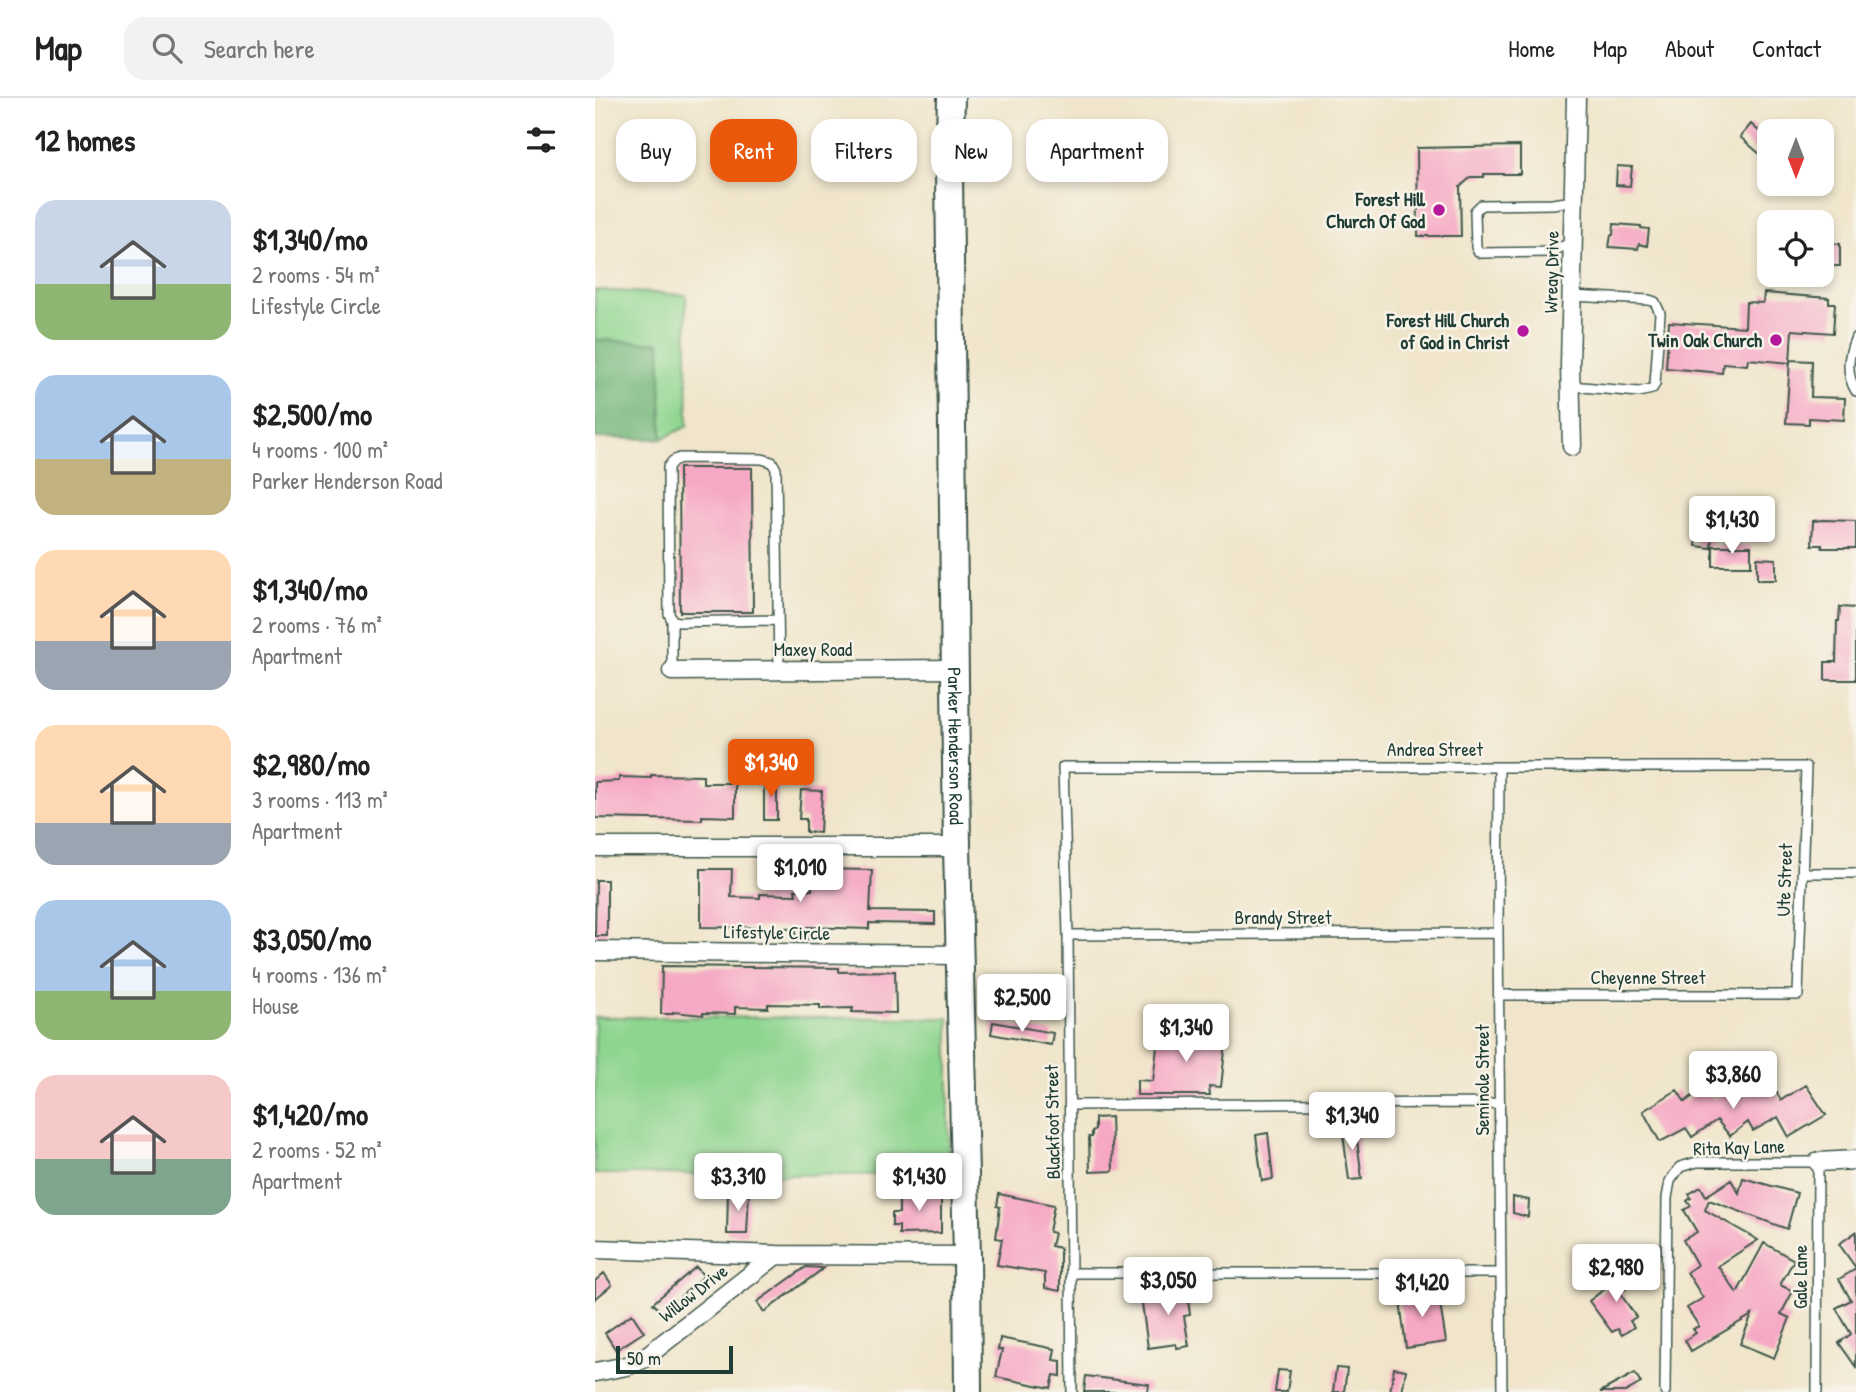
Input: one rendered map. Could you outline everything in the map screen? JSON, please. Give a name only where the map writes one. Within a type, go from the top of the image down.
[{"type":"street","name":"Parker Henderson Road","points":[[951,98],[949,173],[957,847],[968,1392]]},
{"type":"street","name":"Wreay Drive","points":[[1572,446],[1570,386],[1576,98]]},
{"type":"street","name":"Maxey Road","points":[[672,671],[955,668]]},
{"type":"street","points":[[595,847],[957,847]]},
{"type":"street","name":"Lifestyle Circle","points":[[595,951],[959,955]]},
{"type":"street","points":[[1818,1163],[1856,1160]]},
{"type":"street","points":[[595,1249],[776,1255],[967,1256]]},
{"type":"street","name":"Willow Drive","points":[[595,1372],[628,1366],[643,1359],[776,1255]]},
{"type":"lane","points":[[1573,242],[1550,252],[1481,253],[1476,247],[1475,211],[1481,205],[1574,201]]},
{"type":"lane","points":[[1570,386],[1639,392],[1652,389],[1655,384],[1660,313],[1655,302],[1649,300],[1572,296]]},
{"type":"lane","points":[[1856,337],[1848,368],[1856,391]]},
{"type":"lane","points":[[672,671],[668,467],[680,458],[762,459],[772,462],[776,469],[779,670]]},
{"type":"lane","points":[[672,620],[778,620]]},
{"type":"lane","name":"Andrea Street","points":[[1063,767],[1806,767]]},
{"type":"lane","name":"Blackfoot Street","points":[[1063,767],[1068,935],[1072,1392]]},
{"type":"lane","name":"Seminole Street","points":[[1499,767],[1502,1392]]},
{"type":"lane","name":"Ute Street","points":[[1798,995],[1806,767]]},
{"type":"lane","points":[[1802,873],[1856,873]]},
{"type":"lane","name":"Brandy Street","points":[[1068,935],[1498,933]]},
{"type":"lane","name":"Cheyenne Street","points":[[1499,995],[1798,995]]},
{"type":"lane","points":[[1070,1105],[1500,1103]]},
{"type":"lane","name":"Rita Kay Lane","points":[[1665,1392],[1667,1198],[1670,1181],[1680,1167],[1697,1163],[1818,1163]]},
{"type":"lane","name":"Gale Lane","points":[[1817,1392],[1818,1163]]},
{"type":"lane","points":[[1071,1273],[1501,1273]]},
{"type":"green space","points":[[595,290],[686,295],[688,426],[662,439],[660,343],[595,340]]},
{"type":"green space","points":[[595,340],[660,343],[662,439],[595,438]]},
{"type":"green space","points":[[595,1017],[949,1018],[949,1175],[595,1174]]},
{"type":"building","points":[[1751,124],[1757,129],[1757,152],[1740,137]]},
{"type":"building","name":"Forest Hill Church Of God","points":[[1520,146],[1520,174],[1484,174],[1484,177],[1471,177],[1460,187],[1461,236],[1418,236],[1417,148]]},
{"type":"building","points":[[1617,166],[1632,167],[1630,186],[1616,185]]},
{"type":"building","points":[[1614,224],[1649,229],[1647,246],[1639,244],[1638,249],[1609,247]]},
{"type":"building","points":[[1834,244],[1840,244],[1840,266],[1834,266]]},
{"type":"building","points":[[1764,293],[1829,298],[1829,303],[1835,303],[1833,333],[1792,330],[1790,363],[1748,359],[1747,365],[1723,363],[1722,373],[1666,368],[1669,322],[1745,327],[1746,302],[1763,303]]},
{"type":"building","points":[[1790,360],[1812,361],[1811,397],[1845,398],[1844,420],[1809,418],[1809,424],[1786,423]]},
{"type":"building","points":[[679,468],[752,468],[753,612],[680,612]]},
{"type":"building","points":[[1698,514],[1713,515],[1711,548],[1696,546]]},
{"type":"building","points":[[1813,521],[1856,521],[1856,548],[1822,548],[1822,545],[1812,545]]},
{"type":"building","points":[[1713,546],[1751,546],[1751,566],[1713,566]]},
{"type":"building","points":[[1757,558],[1776,559],[1776,580],[1757,580]]},
{"type":"building","points":[[1840,607],[1856,608],[1856,680],[1825,680],[1825,662],[1836,662]]},
{"type":"building","points":[[651,775],[703,776],[703,783],[735,783],[735,817],[702,816],[702,820],[595,818],[595,782],[619,781],[620,777],[651,778]]},
{"type":"building","points":[[764,778],[777,778],[777,820],[764,820]]},
{"type":"building","points":[[801,790],[822,791],[820,833],[806,832],[806,819],[799,819]]},
{"type":"building","points":[[701,869],[732,869],[731,897],[760,898],[760,894],[796,895],[795,890],[812,890],[813,869],[872,870],[870,911],[935,912],[935,924],[869,923],[869,929],[808,927],[808,939],[796,939],[796,928],[701,927]]},
{"type":"building","points":[[596,880],[607,880],[607,936],[595,936]]},
{"type":"building","points":[[662,966],[839,968],[839,972],[895,971],[896,1013],[852,1012],[853,1008],[820,1009],[820,1005],[768,1004],[768,1008],[735,1007],[735,1014],[661,1014]]},
{"type":"building","points":[[993,1022],[1053,1033],[1051,1045],[991,1034]]},
{"type":"building","points":[[1159,1030],[1188,1034],[1188,1030],[1214,1034],[1214,1031],[1227,1032],[1221,1087],[1209,1086],[1210,1095],[1137,1095],[1137,1080],[1153,1081]]},
{"type":"building","points":[[1771,1083],[1781,1100],[1806,1085],[1826,1115],[1789,1137],[1778,1117],[1753,1131],[1748,1122],[1730,1136],[1717,1120],[1692,1137],[1686,1128],[1660,1142],[1643,1111],[1677,1090],[1685,1102],[1705,1086],[1714,1099],[1739,1084],[1746,1097]]},
{"type":"building","points":[[1111,1117],[1113,1171],[1090,1172],[1089,1137],[1092,1137],[1092,1131],[1095,1130],[1095,1118]]},
{"type":"building","points":[[1355,1124],[1362,1179],[1349,1180],[1342,1126]]},
{"type":"building","points":[[1268,1133],[1273,1179],[1262,1181],[1256,1135]]},
{"type":"building","points":[[1743,1178],[1797,1193],[1787,1229],[1709,1200],[1705,1210],[1758,1240],[1718,1266],[1737,1293],[1764,1243],[1794,1260],[1780,1285],[1793,1291],[1781,1314],[1790,1318],[1774,1358],[1740,1344],[1752,1315],[1691,1351],[1685,1340],[1696,1333],[1693,1329],[1699,1326],[1687,1308],[1703,1298],[1687,1272],[1697,1265],[1683,1240],[1697,1232],[1684,1210],[1691,1206],[1687,1201],[1691,1198],[1689,1194],[1701,1187],[1706,1196],[1731,1180],[1739,1193]]},
{"type":"building","points":[[941,1191],[941,1233],[899,1234],[899,1226],[892,1226],[892,1213],[899,1213],[899,1192]]},
{"type":"building","points":[[728,1192],[749,1192],[747,1234],[727,1234]]},
{"type":"building","points":[[999,1194],[1054,1205],[1049,1232],[1054,1233],[1051,1246],[1060,1248],[1060,1291],[1045,1288],[1045,1273],[997,1265],[1002,1239],[996,1238]]},
{"type":"building","points":[[1513,1197],[1529,1200],[1528,1217],[1513,1213]]},
{"type":"building","points":[[1856,1232],[1856,1268],[1839,1244]]},
{"type":"building","points":[[696,1267],[704,1276],[662,1313],[653,1303]]},
{"type":"building","points":[[806,1267],[824,1268],[764,1312],[757,1302]]},
{"type":"building","points":[[1632,1268],[1640,1278],[1620,1293],[1636,1317],[1630,1321],[1634,1327],[1622,1335],[1618,1329],[1612,1332],[1589,1301]]},
{"type":"building","points":[[1856,1269],[1856,1367],[1839,1343],[1851,1334],[1836,1308],[1851,1300],[1839,1279]]},
{"type":"building","points":[[604,1273],[612,1285],[595,1299],[595,1281]]},
{"type":"building","points":[[1180,1286],[1196,1286],[1197,1300],[1188,1300],[1190,1315],[1184,1316],[1189,1346],[1177,1348],[1176,1344],[1148,1348],[1141,1296],[1181,1292]]},
{"type":"building","points":[[1438,1291],[1446,1342],[1406,1348],[1399,1293],[1410,1292],[1411,1295]]},
{"type":"building","points":[[632,1314],[644,1332],[616,1350],[605,1333]]},
{"type":"building","points":[[1000,1338],[1055,1349],[1053,1360],[1061,1361],[1061,1376],[1054,1375],[1051,1388],[996,1377],[1002,1350],[998,1350]]},
{"type":"building","points":[[1336,1368],[1347,1369],[1344,1392],[1333,1392]]},
{"type":"building","points":[[1394,1368],[1406,1370],[1402,1392],[1390,1392]]},
{"type":"building","points":[[1278,1370],[1290,1371],[1287,1392],[1275,1392]]},
{"type":"building","points":[[1635,1373],[1641,1383],[1625,1392],[1600,1392]]},
{"type":"building","points":[[1086,1376],[1149,1384],[1148,1392],[1084,1392]]},
{"type":"place","name":"Forest Hill Church Of God","points":[[1439,210]]},
{"type":"place","name":"Forest Hill Church of God in Christ","points":[[1523,331]]},
{"type":"place","name":"Twin Oak Church","points":[[1776,340]]}]
